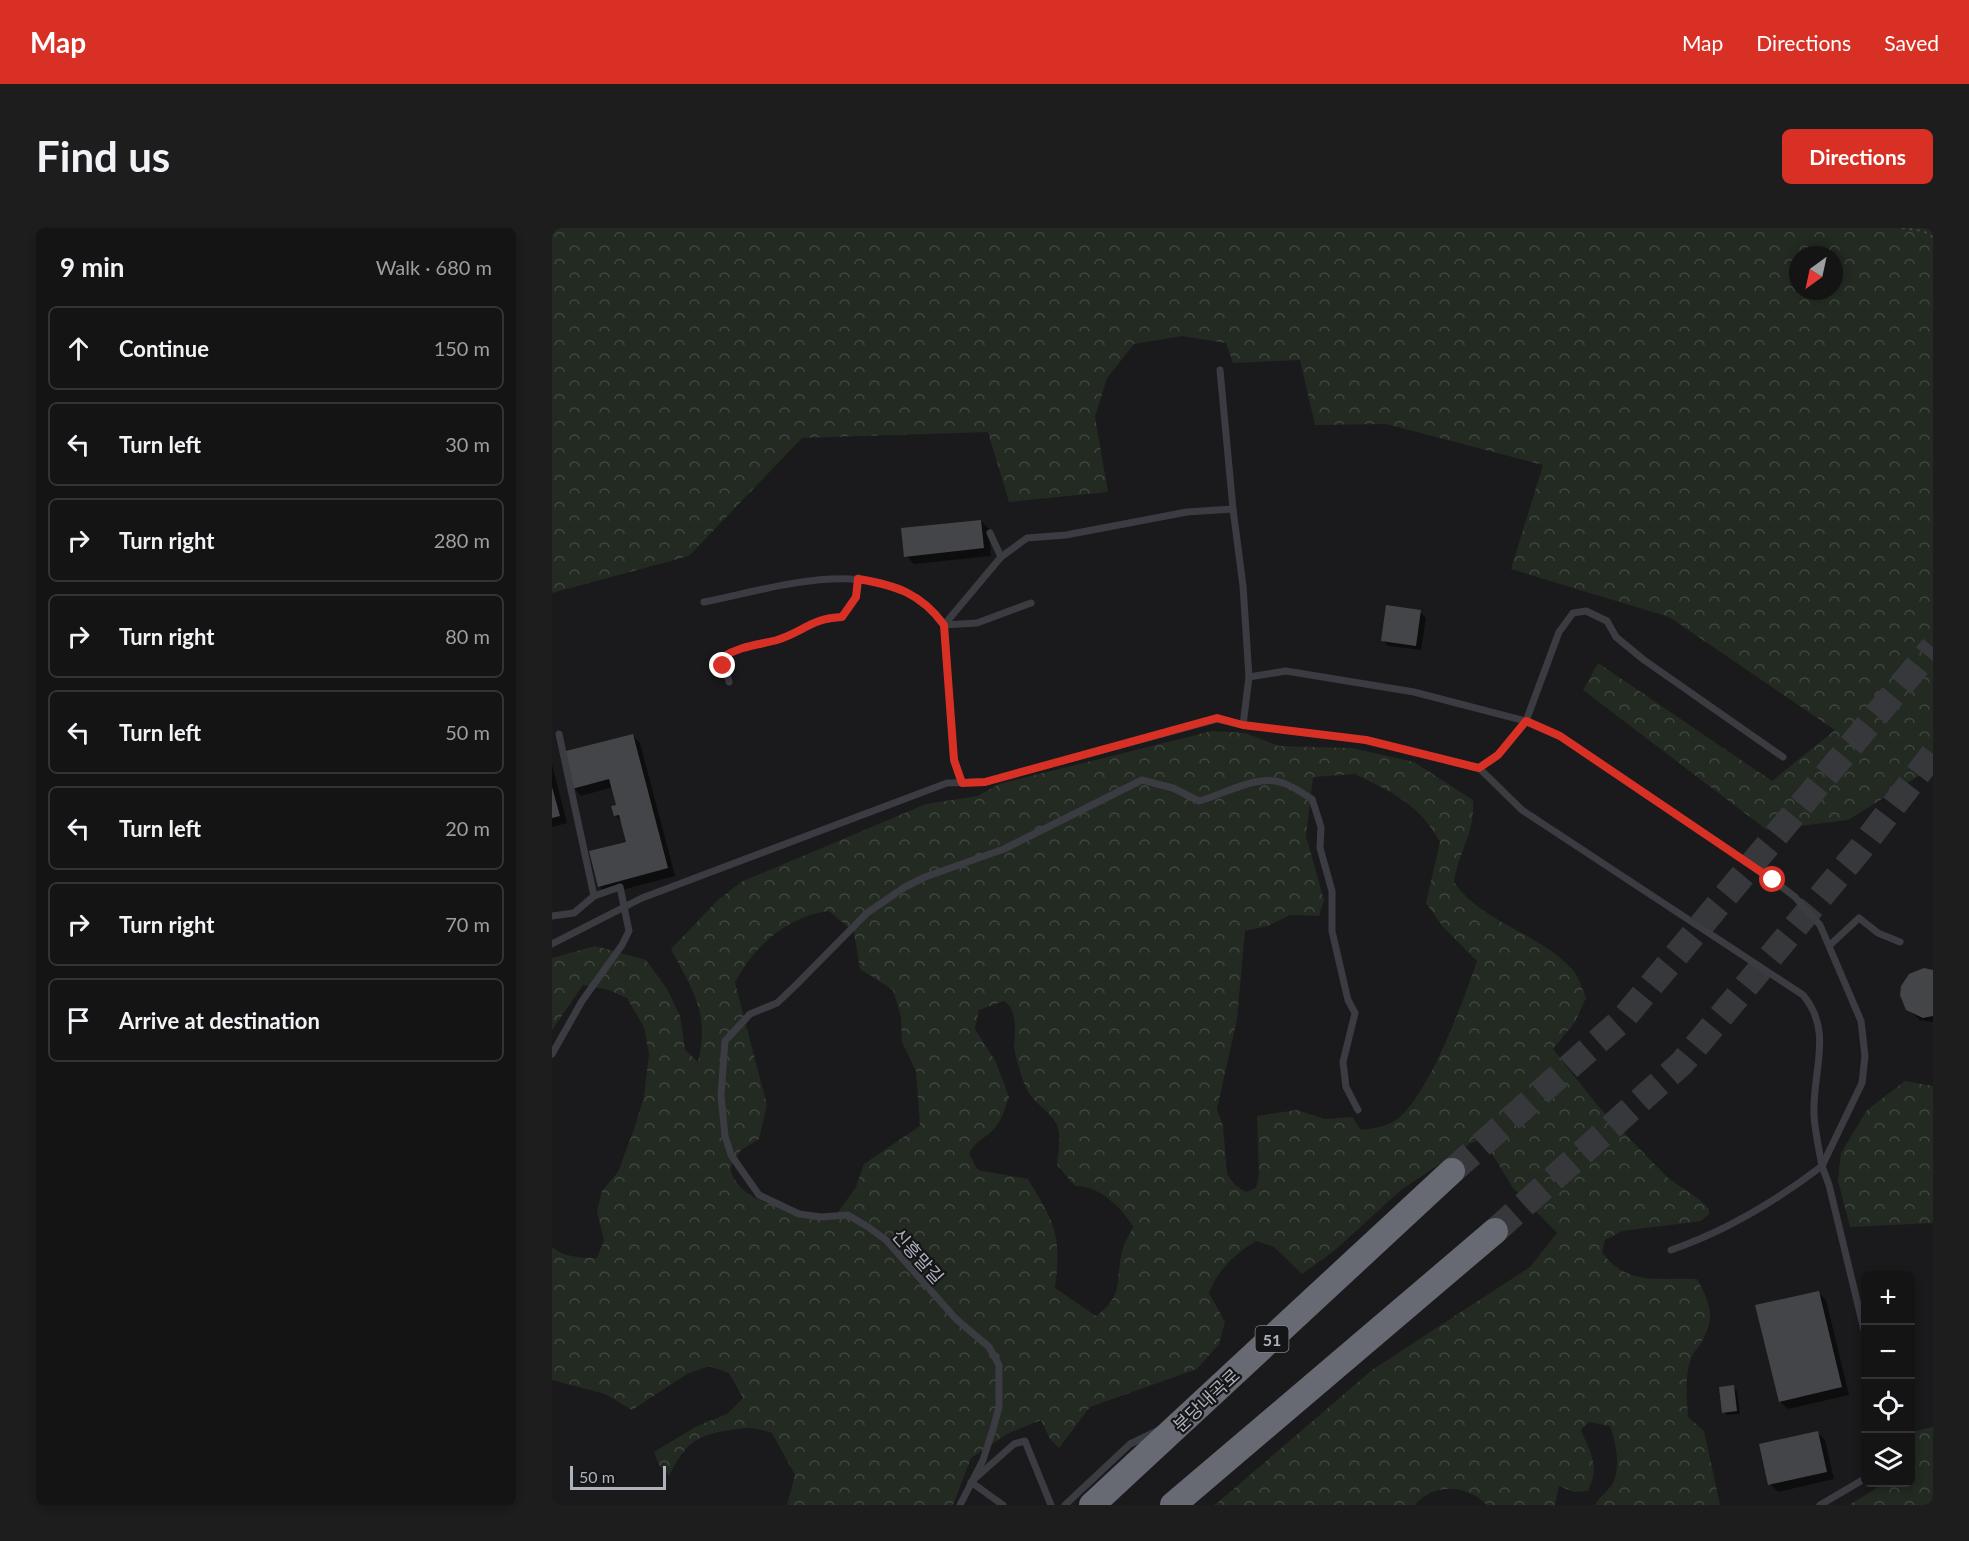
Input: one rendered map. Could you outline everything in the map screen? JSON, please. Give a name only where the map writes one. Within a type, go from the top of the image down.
[{"type":"highway","name":"분당내곡로","points":[[1092,1505],[1452,1171]]},
{"type":"highway","points":[[1173,1505],[1495,1231]]},
{"type":"lane","points":[[1220,370],[1243,586],[1249,677],[1243,725]]},
{"type":"lane","points":[[944,625],[1001,557],[1027,538],[1066,536],[1119,523],[1187,512],[1233,509]]},
{"type":"lane","points":[[990,533],[1001,557]]},
{"type":"lane","points":[[704,602],[824,578],[858,579],[892,585],[931,608],[944,625],[954,760],[962,783]]},
{"type":"lane","points":[[729,682],[723,657],[755,644],[778,639],[824,618],[842,617],[856,597],[858,579]]},
{"type":"lane","points":[[944,625],[976,623],[1031,603]]},
{"type":"lane","points":[[1479,768],[1498,755],[1526,721],[1559,632],[1573,613],[1586,611],[1607,621],[1616,637],[1644,660],[1783,757]]},
{"type":"lane","points":[[1249,677],[1286,671],[1414,692],[1526,721],[1560,736],[1773,880],[1820,925],[1862,1021],[1865,1056],[1862,1083],[1855,1101],[1822,1166],[1792,1189],[1712,1236],[1671,1250]]},
{"type":"lane","points":[[552,944],[626,907],[737,861],[947,783],[985,782],[1217,718],[1243,725],[1366,740],[1479,768],[1522,810],[1803,994],[1814,1007],[1820,1024],[1814,1114],[1822,1166],[1829,1185],[1863,1325]]},
{"type":"lane","points":[[559,734],[594,897]]},
{"type":"lane","name":"신흥말길","points":[[960,1505],[982,1460],[999,1407],[999,1365],[989,1347],[956,1319],[886,1240],[868,1227],[848,1215],[821,1217],[799,1214],[759,1195],[731,1155],[725,1136],[721,1095],[725,1041],[750,1014],[777,1003],[867,913],[905,887],[925,877],[1004,849],[1142,780],[1173,788],[1199,801],[1257,783],[1281,782],[1312,799],[1321,827],[1320,848],[1332,891],[1332,931],[1348,1000],[1355,1013],[1344,1062],[1346,1087],[1358,1110]]},
{"type":"lane","points":[[552,916],[574,913],[594,897],[620,887],[626,907],[629,931],[622,945],[582,1001],[552,1054]]},
{"type":"lane","points":[[1830,945],[1859,918],[1878,933],[1900,942]]},
{"type":"lane","points":[[1065,1505],[1130,1444],[1189,1415]]},
{"type":"lane","points":[[1003,1505],[971,1482],[1014,1443],[1025,1441],[1051,1505]]},
{"type":"lane","points":[[1820,1505],[1861,1481]]},
{"type":"path","points":[[1902,228],[1923,231],[1933,237]]},
{"type":"green space","points":[[552,228],[1933,228],[1933,767],[1848,820],[1767,830],[1583,690],[1598,663],[1772,781],[1835,730],[1669,617],[1511,569],[1543,465],[1386,424],[1315,425],[1300,360],[1233,363],[1226,343],[1182,336],[1134,344],[1107,378],[1095,417],[1108,492],[1009,502],[988,432],[802,438],[689,556],[552,593]]},
{"type":"green space","points":[[1212,731],[1245,733],[1279,746],[1352,748],[1414,762],[1473,800],[1472,823],[1454,882],[1479,908],[1558,956],[1574,972],[1586,998],[1575,1022],[1553,1049],[1598,1106],[1668,1178],[1709,1209],[1709,1214],[1701,1221],[1622,1231],[1605,1240],[1602,1252],[1622,1271],[1633,1275],[1657,1279],[1697,1279],[1705,1295],[1710,1317],[1706,1332],[1689,1364],[1688,1417],[1704,1431],[1720,1505],[1595,1505],[1613,1483],[1617,1470],[1617,1454],[1610,1426],[1589,1422],[1581,1430],[1593,1460],[1592,1482],[1588,1491],[1574,1492],[1559,1486],[1555,1505],[1487,1505],[1470,1493],[1451,1489],[1431,1492],[1415,1505],[1215,1505],[1372,1370],[1530,1267],[1557,1233],[1513,1188],[1483,1139],[1471,1143],[1401,1190],[1334,1251],[1302,1274],[1274,1247],[1256,1241],[1248,1246],[1222,1269],[1209,1293],[1225,1322],[1219,1344],[1197,1369],[1090,1407],[1059,1448],[1050,1439],[1041,1420],[1009,1433],[971,1458],[953,1505],[787,1505],[795,1475],[772,1433],[751,1428],[718,1432],[699,1438],[686,1449],[669,1476],[659,1465],[654,1452],[697,1426],[727,1414],[743,1398],[729,1373],[709,1366],[687,1374],[632,1410],[605,1394],[552,1380],[552,1247],[567,1255],[597,1258],[604,1241],[597,1211],[602,1191],[618,1172],[634,1129],[644,1097],[649,1054],[644,1027],[627,998],[609,990],[583,985],[552,1030],[552,958],[595,946],[646,960],[667,989],[680,1016],[685,1050],[698,1062],[702,1030],[701,1016],[692,990],[671,949],[718,900],[741,882],[926,804],[978,796],[999,784]],"holes":[[[1355,774],[1404,801],[1432,829],[1440,842],[1426,903],[1443,927],[1477,961],[1436,1063],[1403,1114],[1389,1124],[1361,1130],[1352,1117],[1325,1119],[1297,1110],[1257,1116],[1259,1174],[1256,1188],[1246,1192],[1235,1185],[1227,1174],[1223,1126],[1217,1109],[1237,1019],[1245,931],[1268,926],[1290,915],[1319,916],[1324,900],[1306,836],[1313,777]],[[829,911],[854,932],[860,969],[893,990],[901,1017],[902,1042],[916,1071],[920,1126],[864,1164],[856,1187],[836,1215],[790,1209],[759,1200],[746,1192],[736,1181],[730,1168],[741,1150],[759,1139],[767,1105],[735,983],[752,957],[773,935],[786,926],[814,914]],[[1004,1001],[1010,1007],[1015,1020],[1016,1057],[1024,1082],[1031,1096],[1052,1117],[1058,1127],[1057,1165],[1075,1186],[1092,1189],[1109,1199],[1123,1212],[1133,1227],[1123,1248],[1112,1301],[1096,1316],[1055,1288],[1057,1242],[1045,1208],[1028,1179],[978,1170],[969,1154],[977,1143],[997,1126],[1009,1097],[996,1062],[975,1029],[979,1010]]]},
{"type":"green space","points":[[1905,1081],[1933,1086],[1933,1223],[1850,1227],[1838,1181],[1841,1153],[1867,1110]]},
{"type":"green space","points":[[1933,1427],[1933,1505],[1849,1505],[1878,1487],[1915,1487],[1915,1431]]},
{"type":"building","points":[[981,520],[984,548],[904,557],[901,528]]},
{"type":"building","points":[[1386,605],[1421,610],[1416,646],[1381,641]]},
{"type":"building","points":[[633,734],[668,868],[598,887],[589,851],[626,842],[619,815],[614,816],[611,806],[616,805],[609,779],[572,789],[562,752]]},
{"type":"building","points":[[552,787],[560,816],[552,818]]},
{"type":"building","points":[[1924,968],[1933,970],[1933,1016],[1923,1018],[1906,1010],[1900,995],[1901,986],[1909,974]]},
{"type":"building","points":[[1819,1291],[1842,1387],[1779,1402],[1755,1305]]},
{"type":"building","points":[[1734,1385],[1737,1411],[1722,1413],[1719,1387]]},
{"type":"building","points":[[1818,1431],[1827,1472],[1768,1485],[1759,1444]]},
{"type":"tunnel","points":[[1452,1171],[1623,1019],[1933,647]]},
{"type":"tunnel","points":[[1495,1231],[1682,1063],[1862,847],[1933,754]]},
{"type":"route","points":[[723,666],[723,657],[732,651],[778,639],[824,618],[842,617],[856,597],[858,579],[892,585],[931,608],[944,625],[954,760],[962,783],[985,782],[1217,718],[1243,725],[1366,740],[1479,768],[1498,755],[1526,721],[1560,736],[1773,880]]}]
